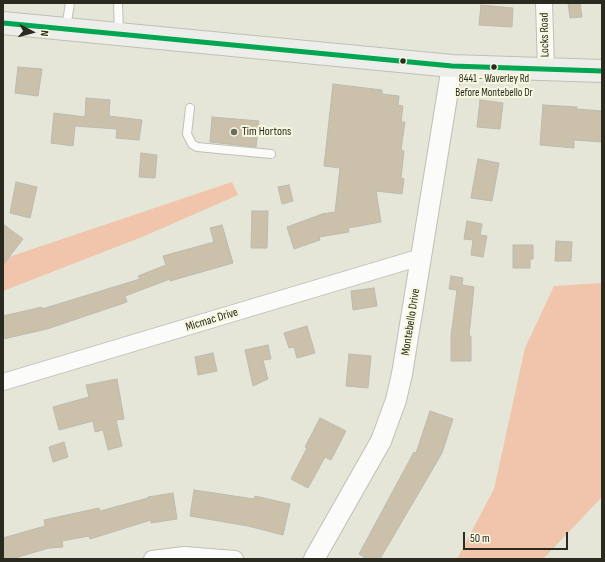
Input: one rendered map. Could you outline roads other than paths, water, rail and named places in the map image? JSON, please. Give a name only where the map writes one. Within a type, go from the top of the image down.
[{"type":"main road","points":[[3,23],[452,66],[602,71]]},
{"type":"street","name":"Locks Road","points":[[544,3],[546,68]]},
{"type":"street","name":"Montebello Drive","points":[[314,559],[381,441],[389,423],[402,374],[452,66]]},
{"type":"street","name":"Micmac Drive","points":[[3,382],[421,257]]},
{"type":"street","points":[[152,559],[184,555],[234,559]]},
{"type":"lane","points":[[66,29],[70,3]]},
{"type":"lane","points":[[118,3],[119,34]]},
{"type":"lane","points":[[190,108],[187,134],[192,144],[197,147],[271,154]]},
{"type":"place","name":"8441 - Waverley Rd Before Montebello Dr","points":[[494,67]]},
{"type":"place","name":"Tim Hortons","points":[[234,132]]}]
